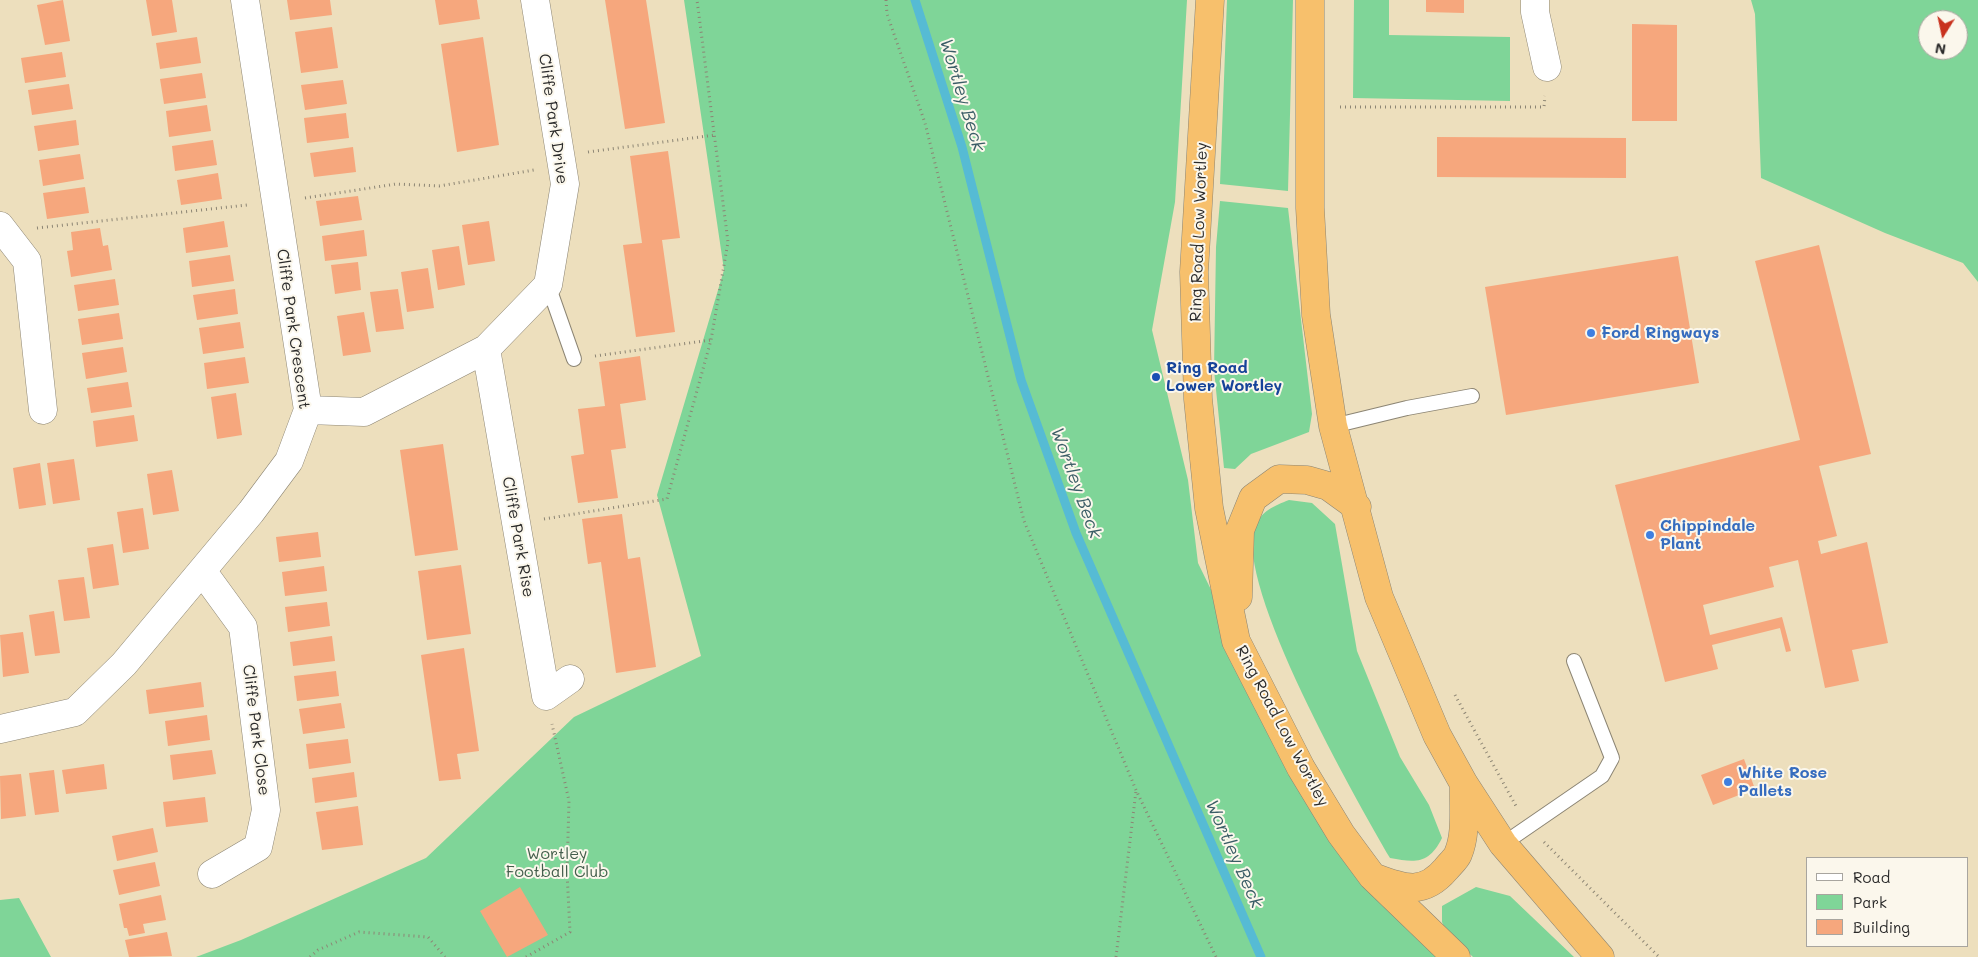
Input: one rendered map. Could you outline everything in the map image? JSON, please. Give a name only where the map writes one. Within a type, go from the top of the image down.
[{"type":"highway","name":"Ring Road Low Wortley","points":[[1210,0],[1194,272],[1198,400],[1208,508],[1236,640],[1302,768],[1341,834],[1372,876],[1456,957]]},
{"type":"highway","points":[[1310,0],[1310,218],[1316,315],[1333,426],[1357,507],[1379,596],[1437,735],[1464,784],[1503,844],[1600,957]]},
{"type":"highway","points":[[1236,640],[1240,530],[1253,498],[1278,479],[1307,480],[1328,486],[1357,507]]},
{"type":"highway","points":[[1372,876],[1398,886],[1417,888],[1435,882],[1458,855],[1462,835],[1464,784]]},
{"type":"street","name":"Cliffe Park Crescent","points":[[0,729],[75,712],[124,664],[203,572],[289,461],[308,410],[245,0]]},
{"type":"street","name":"Cliffe Park Drive","points":[[535,0],[565,184],[548,285]]},
{"type":"street","points":[[1535,0],[1535,12],[1547,67]]},
{"type":"street","points":[[2,229],[28,261],[43,410]]},
{"type":"street","points":[[308,410],[364,412],[486,349],[548,285]]},
{"type":"street","name":"Cliffe Park Rise","points":[[486,349],[546,696]]},
{"type":"street","name":"Cliffe Park Close","points":[[203,572],[243,627],[266,810],[258,847],[212,874]]},
{"type":"street","points":[[546,696],[570,679]]},
{"type":"lane","points":[[548,285],[574,359]]},
{"type":"lane","points":[[1333,426],[1407,408],[1472,396]]},
{"type":"lane","points":[[1503,844],[1602,776],[1612,758],[1574,661]]},
{"type":"path","points":[[516,524],[667,499],[711,340],[728,242],[697,0]]},
{"type":"path","points":[[886,0],[887,14],[925,123],[1024,521],[1136,790],[1216,957]]},
{"type":"path","points":[[1331,107],[1544,107],[1547,67]]},
{"type":"path","points":[[2,229],[275,202],[396,184],[439,186],[561,161],[715,135]]},
{"type":"path","points":[[574,359],[711,340]]},
{"type":"path","points":[[1452,691],[1528,827],[1659,957]]},
{"type":"path","points":[[526,957],[570,932],[567,872],[569,801],[546,696]]},
{"type":"path","points":[[1116,957],[1136,790]]},
{"type":"path","points":[[310,957],[318,950],[359,932],[428,937],[445,957]]},
{"type":"green space","name":"Wortley Football Club","points":[[684,0],[1187,0],[1175,202],[1152,330],[1188,480],[1198,563],[1236,641],[1341,834],[1456,957],[196,957],[241,940],[426,858],[574,717],[701,656],[657,495],[724,270]]},
{"type":"green space","points":[[1227,0],[1293,0],[1288,191],[1220,184]]},
{"type":"green space","points":[[1354,0],[1389,0],[1389,35],[1510,37],[1510,101],[1353,98]]},
{"type":"green space","points":[[1751,0],[1978,0],[1978,282],[1963,263],[1885,233],[1761,178],[1755,14]]},
{"type":"green space","points":[[1220,201],[1288,208],[1312,414],[1309,432],[1251,454],[1235,469],[1224,468],[1214,370],[1216,247]]},
{"type":"green space","points":[[1289,500],[1312,503],[1335,524],[1357,651],[1400,757],[1429,805],[1442,838],[1432,853],[1421,860],[1407,861],[1390,858],[1327,743],[1279,642],[1262,595],[1253,555],[1255,527],[1258,521],[1264,513]]},
{"type":"green space","points":[[1476,887],[1510,896],[1574,957],[1473,957],[1446,931],[1442,922],[1442,906]]},
{"type":"green space","points":[[19,898],[51,957],[0,957],[0,900]]},
{"type":"building","points":[[63,0],[70,41],[45,45],[37,5]]},
{"type":"building","points":[[146,0],[172,0],[177,32],[152,36]]},
{"type":"building","points":[[287,0],[330,0],[332,15],[290,20]]},
{"type":"building","points":[[435,0],[477,0],[480,19],[439,25]]},
{"type":"building","points":[[605,0],[646,0],[665,123],[625,129]]},
{"type":"building","points":[[1426,0],[1464,0],[1464,13],[1426,12]]},
{"type":"building","points":[[1632,24],[1677,25],[1677,121],[1632,121]]},
{"type":"building","points":[[332,27],[338,68],[301,73],[295,32]]},
{"type":"building","points":[[197,37],[201,63],[160,69],[156,43]]},
{"type":"building","points":[[483,37],[499,145],[457,152],[441,44]]},
{"type":"building","points":[[62,52],[66,77],[25,83],[21,58]]},
{"type":"building","points":[[202,73],[206,98],[164,104],[160,79]]},
{"type":"building","points":[[343,80],[347,104],[305,110],[301,85]]},
{"type":"building","points":[[69,84],[73,109],[32,115],[28,90]]},
{"type":"building","points":[[207,105],[211,131],[169,137],[166,111]]},
{"type":"building","points":[[346,113],[349,138],[307,143],[304,118]]},
{"type":"building","points":[[76,120],[79,145],[38,151],[34,126]]},
{"type":"building","points":[[1437,137],[1626,138],[1626,178],[1437,177]]},
{"type":"building","points":[[213,140],[217,165],[175,171],[172,146]]},
{"type":"building","points":[[353,147],[356,172],[314,177],[310,153]]},
{"type":"building","points":[[668,151],[680,238],[662,240],[675,332],[636,337],[623,245],[642,243],[630,156]]},
{"type":"building","points":[[80,154],[84,179],[43,186],[39,160]]},
{"type":"building","points":[[218,173],[222,199],[181,205],[177,180]]},
{"type":"building","points":[[85,187],[89,213],[47,219],[43,193]]},
{"type":"building","points":[[358,196],[362,220],[320,226],[316,201]]},
{"type":"building","points":[[224,221],[228,247],[186,253],[183,228]]},
{"type":"building","points":[[489,221],[495,261],[468,265],[462,225]]},
{"type":"building","points":[[100,228],[103,246],[108,245],[112,270],[71,277],[67,251],[73,250],[71,232]]},
{"type":"building","points":[[364,230],[367,256],[325,261],[322,236]]},
{"type":"building","points":[[1819,245],[1871,454],[1819,466],[1837,536],[1818,541],[1821,554],[1867,542],[1888,643],[1852,650],[1859,681],[1825,688],[1798,560],[1769,567],[1774,587],[1703,605],[1710,635],[1782,617],[1791,651],[1786,652],[1780,628],[1712,645],[1718,669],[1665,682],[1615,485],[1800,440],[1755,261]]},
{"type":"building","points":[[459,246],[465,285],[438,290],[432,250]]},
{"type":"building","points":[[230,255],[234,281],[192,287],[189,261]]},
{"type":"building","points":[[1678,256],[1699,383],[1506,415],[1485,287]]},
{"type":"building","points":[[358,262],[361,290],[335,294],[331,265]]},
{"type":"building","points":[[428,268],[434,308],[407,312],[401,272]]},
{"type":"building","points":[[115,279],[119,305],[78,311],[74,285]]},
{"type":"building","points":[[235,289],[238,314],[197,320],[193,295]]},
{"type":"building","points":[[398,289],[404,329],[376,332],[370,292]]},
{"type":"building","points":[[364,312],[371,352],[343,356],[337,316]]},
{"type":"building","points":[[119,313],[123,339],[82,345],[78,319]]},
{"type":"building","points":[[240,322],[244,348],[203,354],[199,328]]},
{"type":"building","points":[[123,347],[127,372],[86,379],[82,353]]},
{"type":"building","points":[[640,356],[646,400],[620,404],[626,448],[611,450],[618,498],[578,503],[571,456],[584,454],[578,409],[605,406],[599,362]]},
{"type":"building","points":[[245,357],[249,383],[207,389],[204,363]]},
{"type":"building","points":[[128,382],[132,407],[91,413],[87,388]]},
{"type":"building","points":[[236,393],[242,435],[217,439],[211,397]]},
{"type":"building","points":[[134,415],[138,441],[96,447],[93,421]]},
{"type":"building","points":[[443,444],[458,550],[415,556],[400,450]]},
{"type":"building","points":[[74,459],[80,500],[53,504],[47,463]]},
{"type":"building","points":[[40,463],[46,505],[19,509],[13,468]]},
{"type":"building","points":[[172,470],[179,511],[153,515],[147,474]]},
{"type":"building","points":[[143,508],[149,549],[123,553],[117,512]]},
{"type":"building","points":[[622,514],[628,559],[640,557],[656,667],[616,673],[601,562],[588,564],[582,519]]},
{"type":"building","points":[[318,532],[321,557],[279,562],[276,537]]},
{"type":"building","points":[[113,544],[119,585],[93,589],[87,548]]},
{"type":"building","points":[[461,565],[471,634],[427,640],[418,571]]},
{"type":"building","points":[[324,566],[327,591],[285,596],[282,572]]},
{"type":"building","points":[[84,577],[90,618],[64,621],[58,580]]},
{"type":"building","points":[[327,602],[330,626],[288,632],[285,607]]},
{"type":"building","points":[[54,611],[60,653],[35,656],[29,615]]},
{"type":"building","points":[[23,632],[29,673],[3,677],[0,635]]},
{"type":"building","points":[[332,636],[335,661],[293,666],[290,642]]},
{"type":"building","points":[[464,648],[479,751],[457,754],[461,779],[439,781],[421,655]]},
{"type":"building","points":[[336,671],[339,696],[297,701],[294,676]]},
{"type":"building","points":[[201,682],[204,707],[149,714],[146,690]]},
{"type":"building","points":[[341,703],[345,728],[303,734],[299,709]]},
{"type":"building","points":[[207,715],[210,740],[168,746],[165,721]]},
{"type":"building","points":[[348,739],[351,763],[309,769],[306,744]]},
{"type":"building","points":[[212,750],[216,774],[173,780],[170,755]]},
{"type":"building","name":"White Rose Pallets","points":[[1744,759],[1755,789],[1713,805],[1701,775]]},
{"type":"building","points":[[104,764],[107,789],[66,794],[62,770]]},
{"type":"building","points":[[54,770],[59,812],[35,815],[29,773]]},
{"type":"building","points":[[354,772],[357,797],[315,803],[312,778]]},
{"type":"building","points":[[21,774],[26,816],[1,819],[0,776]]},
{"type":"building","points":[[205,797],[208,822],[166,827],[163,802]]},
{"type":"building","points":[[358,806],[363,845],[322,850],[316,812]]},
{"type":"building","points":[[153,828],[158,852],[117,861],[112,836]]},
{"type":"building","points":[[155,862],[160,886],[119,895],[113,870]]},
{"type":"building","points":[[520,887],[548,935],[507,957],[480,911]]},
{"type":"building","points":[[161,895],[166,920],[143,924],[145,933],[129,936],[127,928],[124,928],[119,904]]},
{"type":"building","points":[[167,932],[172,956],[129,957],[125,940]]},
{"type":"waterway","name":"Wortley Beck","points":[[915,0],[962,147],[1021,380],[1076,533],[1261,957]]},
{"type":"place","name":"Ford Ringways","points":[[1591,333]]},
{"type":"place","name":"Ring Road Lower Wortley","points":[[1156,377]]},
{"type":"place","name":"Chippindale Plant","points":[[1650,535]]},
{"type":"place","name":"White Rose Pallets","points":[[1728,782]]}]
